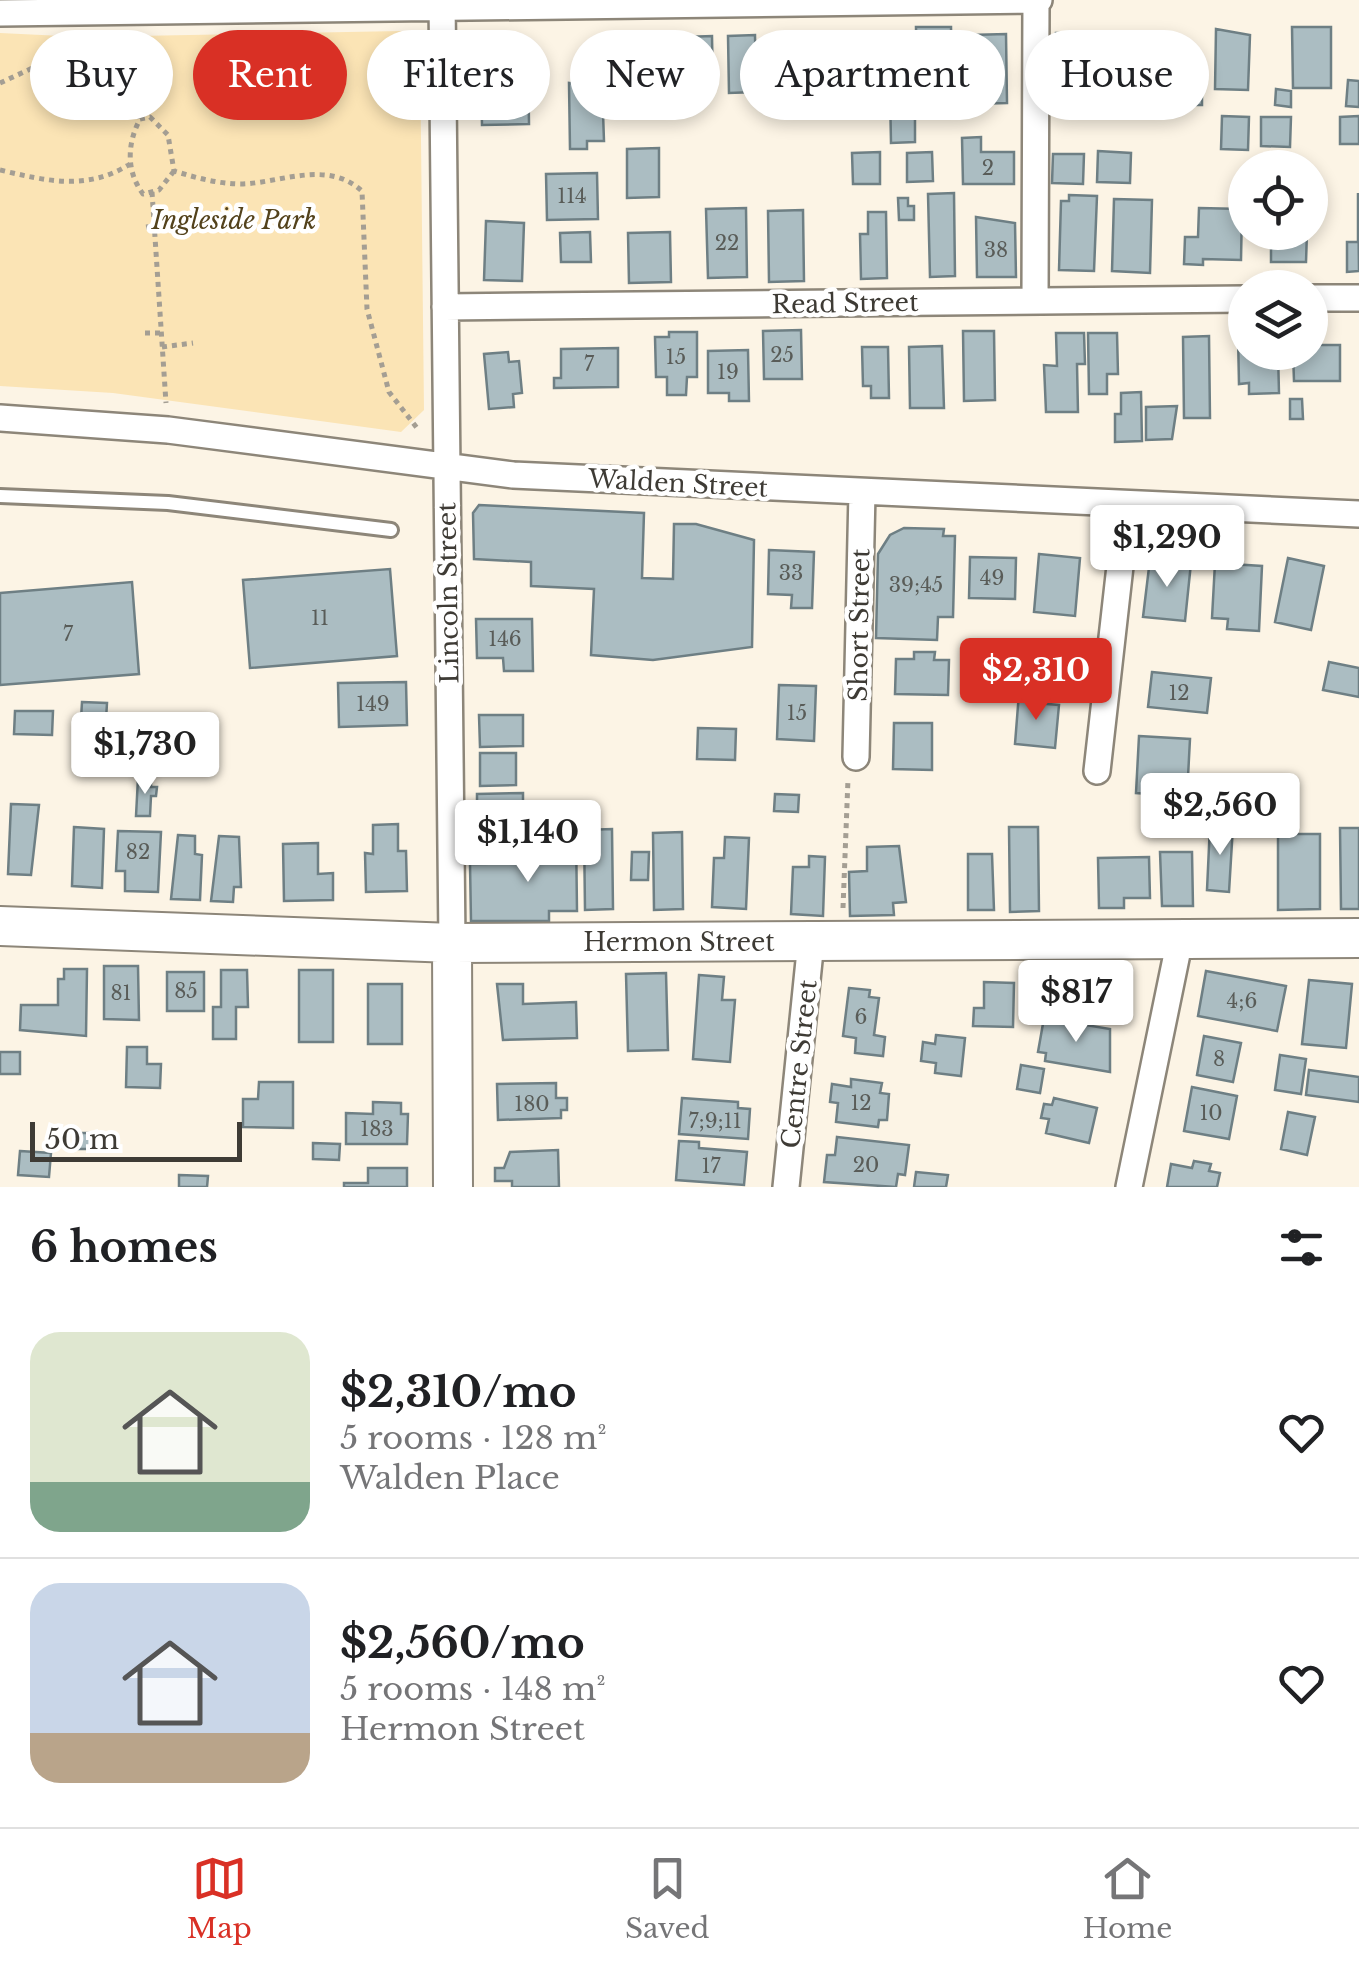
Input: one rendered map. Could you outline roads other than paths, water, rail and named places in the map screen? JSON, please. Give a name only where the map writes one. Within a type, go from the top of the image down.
[{"type":"street","points":[[0,13],[122,8],[1037,0],[1036,301]]},
{"type":"street","name":"Lincoln Street","points":[[442,4],[454,1187]]},
{"type":"street","points":[[1328,298],[1359,298]]},
{"type":"street","name":"Read Street","points":[[445,307],[1228,299]]},
{"type":"street","name":"Walden Street","points":[[0,418],[168,430],[528,476],[1359,514]]},
{"type":"street","name":"Short Street","points":[[856,758],[862,492]]},
{"type":"street","points":[[1096,771],[1127,504]]},
{"type":"street","name":"Hermon Street","points":[[0,926],[452,943],[1359,938]]},
{"type":"street","points":[[1129,1187],[1180,939]]},
{"type":"street","name":"Centre Street","points":[[786,1187],[827,941]]},
{"type":"lane","points":[[0,496],[168,503],[390,530]]},
{"type":"park label","name":"Ingleside Park","points":[[234,220]]}]
